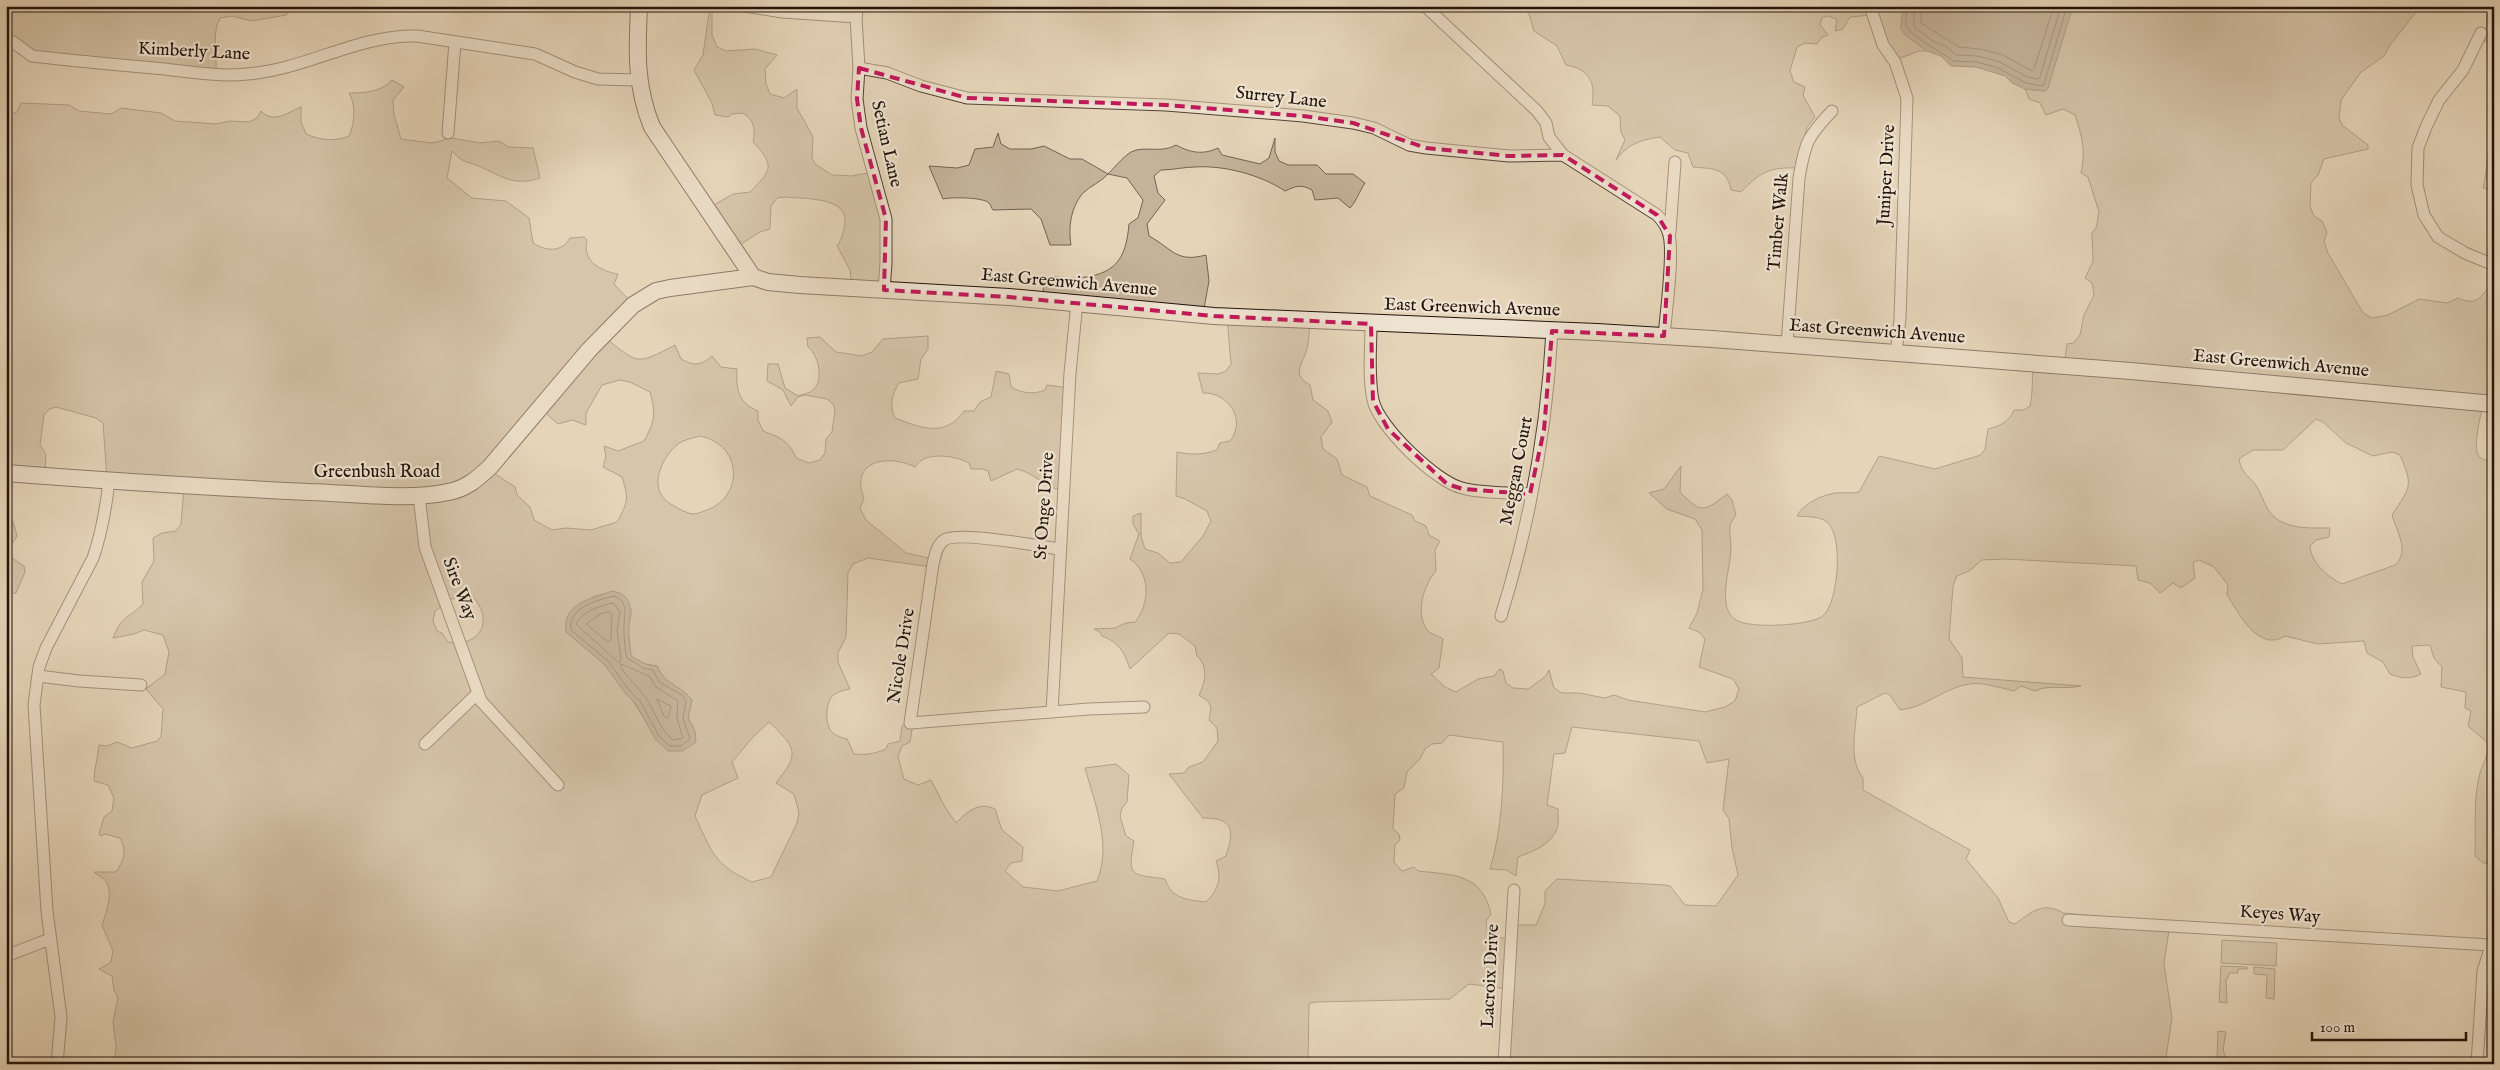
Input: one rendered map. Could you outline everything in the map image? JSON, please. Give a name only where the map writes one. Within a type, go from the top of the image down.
[{"type":"street","points":[[639,6],[638,80],[642,104],[652,127],[753,277]]},
{"type":"street","points":[[745,6],[782,12],[857,11]]},
{"type":"street","points":[[1425,6],[1537,111],[1546,123],[1549,137],[1563,155],[1656,216],[1665,223],[1670,236]]},
{"type":"street","name":"Juniper Drive","points":[[1870,6],[1883,45],[1895,62],[1907,98],[1900,319],[1896,354]]},
{"type":"street","name":"Setian Lane","points":[[857,11],[859,68],[857,99],[861,128],[886,219],[884,290]]},
{"type":"street","points":[[2481,33],[2462,70],[2439,100],[2423,134],[2418,148],[2417,185],[2424,215],[2438,237],[2465,253],[2494,265]]},
{"type":"street","name":"Kimberly Lane","points":[[13,42],[32,56],[228,74],[248,74],[282,68],[393,37],[417,36],[535,54],[575,72],[598,78],[638,80]]},
{"type":"street","points":[[448,132],[455,42]]},
{"type":"street","name":"Surrey Lane","points":[[859,68],[887,73],[921,86],[966,98],[1166,105],[1303,116],[1360,124],[1374,128],[1409,145],[1426,148],[1509,156],[1563,155]]},
{"type":"street","name":"Timber Walk","points":[[1787,346],[1798,178],[1804,152],[1811,134],[1832,111]]},
{"type":"street","points":[[1664,336],[1675,162]]},
{"type":"street","name":"East Greenwich Avenue","points":[[753,277],[784,284],[1077,302],[1214,316],[1664,336],[2168,374],[2494,404]]},
{"type":"street","name":"Greenbush Road","points":[[6,473],[109,482],[419,495],[451,492],[473,482],[490,467],[615,322],[645,297],[670,288],[753,277]]},
{"type":"street","name":"St Onge Drive","points":[[1052,712],[1059,549],[1070,374],[1077,302]]},
{"type":"street","points":[[1371,324],[1373,401],[1377,414],[1388,429],[1430,471],[1447,484],[1462,489],[1530,494]]},
{"type":"street","name":"Meggan Court","points":[[1501,616],[1516,569],[1544,430],[1552,331]]},
{"type":"street","points":[[58,1064],[61,1017],[60,994],[50,939],[34,705],[38,676],[46,648],[93,558],[105,520],[109,482]]},
{"type":"street","name":"Sire Way","points":[[419,495],[425,547],[481,701],[558,785]]},
{"type":"street","name":"Nicole Drive","points":[[1059,549],[968,536],[952,536],[939,545],[933,564],[910,723],[1144,707]]},
{"type":"street","points":[[38,676],[141,685]]},
{"type":"street","points":[[425,744],[478,693]]},
{"type":"street","name":"Lacroix Drive","points":[[1504,1064],[1514,890]]},
{"type":"street","name":"Keyes Way","points":[[2068,920],[2492,942]]},
{"type":"street","points":[[6,956],[50,939]]},
{"type":"street","points":[[2477,1064],[2483,971],[2492,942]]},
{"type":"highlighted area","points":[[859,68],[967,98],[1166,105],[1303,116],[1353,123],[1426,148],[1509,156],[1563,155],[1657,215],[1670,236],[1664,336],[1552,331],[1544,430],[1530,494],[1463,489],[1447,484],[1388,429],[1373,401],[1371,324],[1214,316],[1009,297],[884,290],[886,219],[861,128],[857,99]]},
{"type":"shaded area","points":[[6,6],[296,6],[286,15],[252,21],[232,16],[220,18],[215,36],[216,71],[36,51],[6,32]]},
{"type":"shaded area","points":[[710,6],[712,6],[712,35],[717,47],[726,51],[755,49],[777,55],[765,69],[766,84],[770,94],[784,98],[797,89],[797,108],[813,137],[812,158],[815,164],[832,175],[852,176],[873,172],[885,216],[884,287],[852,287],[850,270],[837,246],[844,230],[844,215],[840,208],[832,204],[813,199],[777,198],[771,206],[770,229],[760,232],[735,248],[707,209],[733,194],[750,192],[763,179],[768,168],[765,157],[753,142],[754,129],[750,119],[743,113],[732,114],[728,117],[715,115],[712,103],[694,70],[703,55]]},
{"type":"shaded area","points":[[1518,6],[1903,6],[1901,28],[1927,51],[1919,51],[1895,60],[1871,15],[1850,17],[1843,29],[1835,31],[1837,19],[1827,16],[1822,18],[1820,25],[1828,35],[1822,37],[1817,44],[1805,43],[1797,47],[1790,71],[1794,82],[1805,87],[1803,95],[1815,117],[1807,127],[1797,168],[1766,172],[1741,192],[1731,190],[1729,182],[1722,173],[1712,169],[1693,167],[1688,153],[1675,150],[1660,137],[1630,146],[1616,160],[1625,140],[1621,132],[1620,116],[1608,106],[1592,105],[1593,90],[1589,78],[1580,70],[1566,65],[1557,46],[1534,31],[1529,14]]},
{"type":"shaded area","points":[[2072,6],[2421,6],[2390,45],[2384,56],[2361,72],[2341,100],[2339,118],[2342,125],[2368,145],[2368,149],[2324,159],[2318,175],[2311,183],[2310,206],[2314,216],[2322,221],[2327,232],[2324,242],[2328,253],[2363,313],[2372,318],[2388,315],[2419,299],[2447,303],[2458,298],[2465,301],[2476,300],[2480,298],[2494,280],[2494,404],[2483,404],[2476,446],[2480,458],[2494,461],[2494,863],[2483,863],[2475,856],[2476,793],[2480,773],[2487,756],[2488,743],[2468,726],[2471,711],[2465,708],[2466,692],[2441,687],[2442,667],[2434,658],[2430,645],[2412,646],[2413,657],[2421,674],[2405,678],[2390,674],[2383,662],[2367,653],[2364,641],[2318,644],[2285,636],[2275,640],[2266,639],[2250,629],[2227,595],[2228,585],[2214,567],[2199,560],[2193,563],[2195,578],[2181,588],[2173,583],[2160,593],[2150,583],[2138,580],[2136,566],[2005,559],[1982,560],[1969,571],[1957,576],[1953,586],[1949,639],[1962,658],[1963,677],[2081,686],[2046,688],[2035,691],[2021,686],[2014,691],[1986,685],[1970,684],[1952,689],[1918,706],[1900,710],[1890,695],[1885,693],[1857,707],[1854,754],[1858,771],[1863,778],[1863,790],[1970,850],[1966,859],[1998,898],[2009,922],[2015,924],[2038,909],[2050,908],[2063,913],[2170,923],[2164,964],[2172,1018],[2165,1064],[1503,1064],[1507,989],[1469,984],[1450,999],[1315,1002],[1309,1004],[1308,1064],[114,1064],[116,1047],[113,1022],[118,998],[114,990],[112,976],[99,969],[111,962],[113,951],[102,925],[109,902],[109,889],[104,879],[94,872],[116,872],[123,859],[124,851],[120,838],[105,834],[101,836],[99,834],[104,817],[112,811],[114,798],[108,785],[94,781],[95,772],[99,745],[107,746],[117,742],[132,748],[157,741],[161,736],[163,709],[146,689],[165,674],[169,652],[163,635],[144,630],[113,638],[122,621],[143,604],[142,582],[154,561],[153,538],[162,533],[176,531],[181,524],[184,487],[107,479],[103,423],[96,418],[56,407],[49,409],[44,415],[40,445],[46,454],[45,474],[6,472],[6,116],[17,112],[21,103],[69,105],[79,111],[111,114],[121,108],[161,113],[175,121],[216,124],[230,121],[249,122],[257,118],[261,111],[270,117],[280,116],[301,107],[301,122],[306,134],[316,138],[333,140],[349,136],[351,131],[354,108],[349,93],[378,89],[392,80],[404,87],[393,100],[394,114],[401,139],[432,143],[452,138],[480,143],[499,141],[508,147],[533,148],[540,178],[524,181],[510,180],[463,160],[452,151],[447,178],[472,198],[506,201],[529,218],[533,243],[538,246],[553,249],[563,246],[570,238],[584,237],[587,240],[587,254],[590,259],[599,267],[618,274],[614,284],[632,303],[604,337],[624,353],[638,359],[652,356],[675,345],[681,359],[686,361],[697,364],[704,362],[712,356],[721,367],[737,369],[738,389],[742,399],[751,408],[758,411],[758,420],[763,431],[783,440],[791,447],[796,458],[809,463],[820,460],[825,453],[826,439],[832,432],[835,410],[833,404],[827,399],[805,395],[798,397],[791,406],[783,390],[767,381],[768,364],[778,364],[785,388],[798,396],[813,390],[818,381],[819,368],[815,356],[808,347],[807,338],[820,337],[836,352],[862,356],[872,352],[883,339],[928,336],[928,349],[921,359],[918,379],[899,383],[893,396],[892,405],[895,418],[924,427],[941,428],[949,425],[964,411],[974,411],[980,402],[991,397],[996,371],[1009,374],[1011,387],[1023,392],[1041,392],[1045,390],[1047,385],[1068,388],[1062,490],[1049,486],[1030,474],[1017,469],[991,481],[988,471],[971,469],[969,463],[963,460],[940,456],[925,458],[915,467],[894,461],[874,463],[862,475],[861,485],[864,498],[860,509],[866,520],[906,553],[933,559],[931,567],[868,558],[853,564],[848,573],[846,637],[838,653],[838,662],[850,689],[838,692],[829,701],[828,725],[834,734],[847,739],[854,754],[862,754],[882,751],[886,749],[888,744],[900,741],[902,726],[909,722],[913,724],[910,742],[902,746],[898,757],[904,779],[918,785],[931,780],[956,823],[978,807],[983,806],[995,809],[1002,830],[1023,847],[1022,861],[1011,863],[1005,871],[1023,887],[1058,891],[1097,881],[1103,853],[1102,839],[1097,810],[1085,768],[1116,764],[1129,775],[1127,802],[1122,808],[1120,816],[1126,836],[1134,841],[1131,862],[1134,872],[1138,875],[1165,879],[1171,891],[1176,895],[1206,902],[1214,893],[1218,883],[1219,873],[1216,861],[1226,856],[1231,832],[1226,823],[1221,820],[1203,818],[1169,774],[1184,773],[1189,767],[1203,762],[1218,741],[1217,728],[1209,720],[1211,708],[1209,702],[1199,695],[1205,675],[1201,660],[1197,656],[1195,646],[1179,634],[1169,633],[1130,669],[1117,645],[1094,629],[1115,628],[1126,623],[1135,622],[1144,607],[1146,598],[1145,580],[1137,565],[1130,559],[1139,534],[1133,524],[1133,516],[1141,513],[1141,536],[1145,549],[1158,553],[1170,563],[1181,562],[1203,536],[1211,521],[1207,511],[1176,496],[1177,452],[1197,454],[1217,450],[1220,443],[1230,441],[1235,433],[1236,416],[1232,409],[1220,397],[1203,393],[1198,373],[1218,374],[1226,371],[1231,364],[1227,317],[1310,324],[1308,346],[1299,370],[1301,378],[1310,385],[1313,400],[1328,411],[1332,422],[1321,437],[1323,449],[1337,459],[1342,475],[1367,487],[1370,496],[1412,515],[1415,521],[1426,526],[1429,535],[1440,541],[1435,550],[1436,571],[1425,591],[1421,608],[1424,624],[1428,631],[1443,639],[1439,668],[1431,674],[1445,687],[1456,692],[1478,679],[1494,676],[1500,669],[1503,671],[1506,683],[1513,688],[1528,689],[1546,676],[1549,670],[1554,688],[1562,693],[1579,693],[1605,698],[1614,695],[1628,700],[1705,712],[1725,707],[1735,701],[1739,689],[1733,679],[1699,667],[1705,639],[1699,632],[1689,628],[1697,613],[1703,589],[1702,530],[1695,519],[1667,509],[1649,493],[1664,489],[1681,466],[1680,492],[1693,504],[1703,508],[1708,507],[1727,494],[1732,500],[1736,515],[1730,524],[1731,552],[1725,594],[1729,613],[1736,620],[1754,625],[1781,625],[1807,622],[1818,619],[1829,608],[1836,583],[1837,554],[1836,540],[1827,522],[1817,518],[1797,516],[1804,508],[1813,501],[1830,494],[1859,492],[1879,456],[1935,469],[1981,455],[1985,449],[1988,429],[2004,423],[2010,418],[2014,410],[2024,410],[2030,406],[2033,365],[2064,366],[2067,344],[2074,343],[2080,335],[2084,315],[2094,295],[2092,283],[2085,278],[2093,261],[2092,233],[2096,228],[2099,212],[2088,177],[2081,173],[2082,144],[2075,115],[2063,109],[2046,115],[2040,103],[2029,99],[2025,89],[2045,91]],"holes":[[[620,380],[630,382],[650,392],[652,400],[654,412],[644,441],[618,451],[604,446],[606,456],[603,467],[622,477],[626,490],[625,505],[617,522],[591,530],[566,528],[552,530],[534,520],[530,507],[517,495],[515,487],[488,469],[541,409],[558,424],[572,420],[586,425],[586,413],[602,385]],[[2316,419],[2323,422],[2346,443],[2373,456],[2392,452],[2400,455],[2407,474],[2408,487],[2392,515],[2401,541],[2402,554],[2399,560],[2395,565],[2342,584],[2331,577],[2317,564],[2313,558],[2310,546],[2316,540],[2329,537],[2330,528],[2295,526],[2287,524],[2272,515],[2257,487],[2244,472],[2240,464],[2239,459],[2253,450],[2283,450]],[[700,436],[714,441],[725,450],[734,472],[732,484],[726,495],[717,505],[693,514],[669,503],[662,497],[658,481],[662,464],[672,450],[685,440]],[[611,592],[632,610],[628,629],[631,656],[645,664],[657,666],[664,678],[692,700],[688,718],[695,731],[656,739],[632,700],[605,665],[566,632],[592,597]],[[464,595],[473,597],[480,606],[483,623],[480,631],[468,641],[459,643],[448,642],[442,633],[437,631],[433,621],[435,611],[452,599]],[[769,722],[783,736],[792,754],[789,765],[776,783],[794,794],[799,813],[797,823],[771,877],[752,882],[729,870],[722,863],[710,848],[695,816],[702,795],[738,778],[732,762],[753,737]],[[1572,727],[1699,741],[1707,763],[1729,759],[1723,810],[1729,819],[1732,848],[1738,875],[1716,906],[1685,905],[1670,886],[1665,885],[1557,879],[1545,891],[1545,904],[1536,925],[1512,925],[1510,939],[1488,936],[1486,921],[1491,914],[1487,901],[1473,883],[1454,876],[1418,871],[1414,867],[1402,871],[1394,862],[1395,845],[1400,840],[1399,834],[1393,829],[1395,794],[1404,788],[1407,772],[1420,759],[1425,749],[1432,744],[1442,743],[1449,735],[1503,742],[1501,806],[1497,838],[1490,869],[1507,870],[1516,876],[1518,857],[1546,844],[1557,829],[1558,809],[1547,805],[1554,754],[1565,753]]]},
{"type":"shaded area","points":[[2487,6],[2494,6],[2494,42],[2477,40],[2487,26]]},
{"type":"shaded area","points":[[2494,114],[2494,190],[2483,188],[2487,165],[2490,123]]},
{"type":"shaded area","points":[[998,133],[1001,144],[1010,149],[1031,149],[1044,146],[1070,159],[1082,159],[1108,174],[1083,193],[1076,204],[1070,224],[1071,245],[1050,245],[1041,219],[1031,209],[993,210],[986,201],[959,198],[943,199],[929,166],[957,168],[969,165],[975,149],[993,147]]},
{"type":"shaded area","points":[[1275,138],[1275,152],[1279,161],[1288,165],[1317,165],[1326,174],[1353,174],[1365,183],[1350,208],[1338,198],[1315,200],[1312,190],[1302,186],[1285,191],[1265,180],[1230,169],[1191,167],[1161,170],[1154,176],[1158,193],[1165,200],[1147,224],[1149,236],[1181,256],[1196,257],[1206,255],[1209,281],[1203,314],[1042,297],[1045,277],[1077,278],[1100,274],[1116,264],[1121,257],[1125,248],[1129,224],[1138,218],[1143,200],[1127,178],[1108,174],[1131,152],[1141,149],[1164,149],[1176,145],[1197,152],[1207,152],[1218,148],[1222,155],[1260,164],[1269,158]]},
{"type":"shaded area","points":[[6,521],[13,521],[17,536],[10,547],[12,558],[24,566],[25,572],[16,593],[9,594],[6,599]]},
{"type":"shaded area","points":[[2222,940],[2277,943],[2276,966],[2221,963]]},
{"type":"shaded area","points":[[2221,966],[2247,967],[2247,969],[2238,969],[2238,973],[2229,973],[2226,979],[2227,1003],[2219,1002]]},
{"type":"shaded area","points":[[2254,967],[2275,969],[2274,999],[2266,998],[2267,975],[2254,974]]},
{"type":"shaded area","points":[[2218,1031],[2226,1032],[2223,1050],[2226,1058],[2217,1058]]},
{"type":"water","points":[[1903,6],[2073,6],[2048,88],[2045,91],[2025,89],[2012,83],[2005,76],[1976,67],[1951,66],[1941,56],[1927,51],[1905,35],[1901,28]]},
{"type":"water","points":[[612,591],[624,596],[630,605],[629,635],[631,656],[645,664],[657,666],[664,678],[692,700],[688,718],[695,731],[696,742],[683,751],[668,751],[655,739],[636,704],[625,693],[604,664],[566,632],[566,622],[573,608],[587,600]]}]
